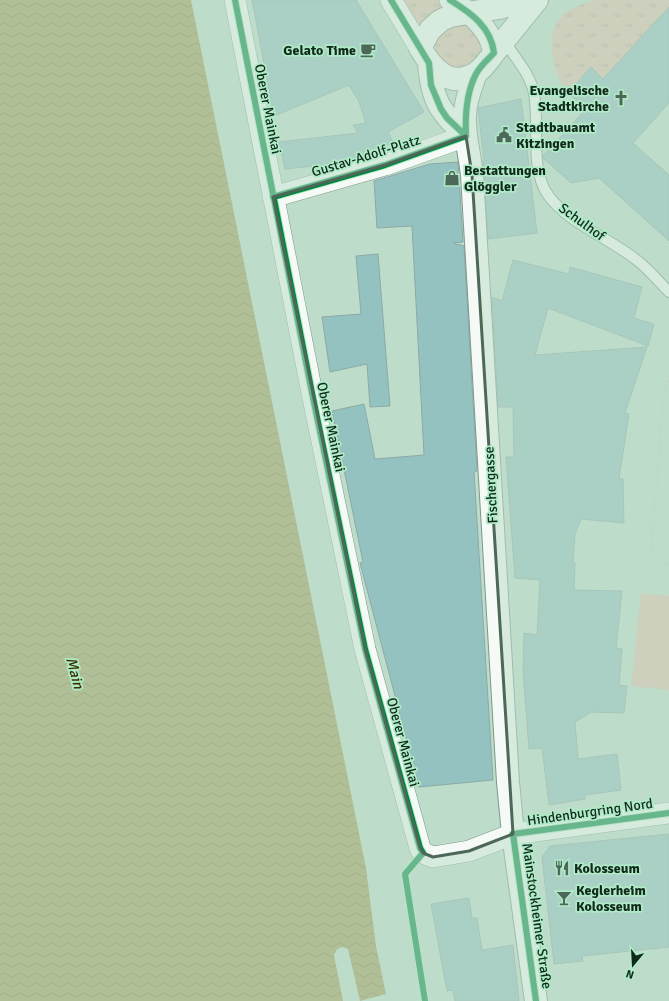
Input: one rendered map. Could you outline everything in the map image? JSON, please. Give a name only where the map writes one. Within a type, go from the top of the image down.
[{"type":"street","name":"Oberer Mainkai","points":[[235,0],[273,197],[365,649],[420,848],[423,853],[433,857],[469,851],[513,834]]},
{"type":"street","points":[[391,0],[425,55],[438,72],[450,78],[468,77],[476,73],[537,0]]},
{"type":"street","points":[[450,0],[470,13],[499,47]]},
{"type":"street","points":[[466,136],[447,118],[441,109],[431,85],[425,55],[426,34],[440,21],[450,16],[499,8],[528,0]]},
{"type":"street","points":[[466,136],[465,116],[476,73]]},
{"type":"street","name":"Gustav-Adolf-Platz","points":[[273,197],[385,165],[466,136]]},
{"type":"street","name":"Fischergasse","points":[[466,136],[472,175],[513,834]]},
{"type":"street","name":"Hindenburgring Nord","points":[[513,834],[669,813]]},
{"type":"street","name":"Mainstockheimer Straße","points":[[513,834],[536,1001]]},
{"type":"lane","name":"Schulhof","points":[[499,47],[522,66],[534,93],[541,181],[548,195],[572,217],[635,258],[669,292]]},
{"type":"path","points":[[554,85],[583,112]]},
{"type":"path","points":[[669,375],[663,404],[651,552],[657,560],[669,565]]},
{"type":"highlighted area","points":[[466,136],[472,175],[513,834],[469,851],[433,857],[423,853],[420,848],[365,649],[273,197],[385,165]]},
{"type":"green space","points":[[399,0],[438,0],[443,2],[444,7],[418,29]]},
{"type":"green space","points":[[593,0],[669,0],[669,7],[603,79],[591,68],[568,93],[562,85],[554,64],[552,42],[554,31],[558,21],[565,13],[575,7]]},
{"type":"green space","points":[[467,23],[482,44],[479,57],[472,64],[463,68],[450,68],[436,54],[435,40],[441,28]]},
{"type":"green space","points":[[641,593],[669,596],[669,690],[631,686]]},
{"type":"water","name":"Main","points":[[0,0],[191,0],[366,868],[376,946],[386,994],[360,1001],[348,949],[342,947],[337,949],[334,955],[343,1001],[0,1001]]},
{"type":"building","points":[[252,0],[356,0],[424,112],[388,132],[393,142],[371,155],[323,165],[285,169],[279,142],[358,133],[353,125],[366,123],[359,102],[349,85],[274,116]]},
{"type":"building","name":"Evangelische Stadtkirche","points":[[669,7],[669,103],[633,143],[669,175],[669,241],[599,178],[571,183],[543,158],[543,156],[586,109],[568,93],[591,67],[603,79]]},
{"type":"building","points":[[521,99],[537,233],[488,239],[484,160],[478,108]]},
{"type":"building","points":[[458,162],[463,242],[453,243],[464,246],[477,471],[474,472],[493,780],[419,787],[360,563],[363,562],[332,411],[364,404],[375,459],[424,455],[412,226],[377,228],[374,181],[430,164]]},
{"type":"building","points":[[378,254],[390,406],[370,407],[367,364],[330,372],[322,317],[361,314],[356,256]]},
{"type":"building","points":[[513,260],[569,274],[570,267],[642,287],[634,318],[654,324],[648,346],[548,308],[535,355],[647,347],[625,413],[629,414],[619,479],[623,479],[624,523],[581,519],[575,534],[573,563],[575,563],[574,590],[622,591],[616,648],[622,649],[619,685],[627,686],[624,713],[591,712],[575,722],[578,759],[617,754],[621,790],[585,795],[585,799],[549,805],[542,748],[529,749],[523,671],[524,633],[537,635],[540,580],[515,578],[506,457],[514,457],[513,407],[498,407],[492,297],[502,301]]},
{"type":"building","points":[[669,834],[669,947],[582,956],[583,961],[554,964],[542,857],[550,846]]},
{"type":"building","points":[[469,898],[472,918],[477,918],[482,950],[513,945],[519,1001],[455,1001],[453,990],[447,991],[431,904]]},
{"type":"cycle path","points":[[235,0],[312,393],[365,649],[420,848],[423,853],[405,874],[425,1001]]},
{"type":"cycle path","points":[[391,0],[429,63],[431,85],[441,109],[447,118],[466,136]]},
{"type":"cycle path","points":[[450,0],[465,10],[484,28],[489,36],[494,53],[477,71],[470,89],[466,112],[466,136]]},
{"type":"cycle path","points":[[273,197],[385,165],[466,136]]},
{"type":"cycle path","points":[[536,1001],[513,834],[669,813]]},
{"type":"place","name":"Gelato Time","points":[[368,50]]},
{"type":"place","name":"Evangelische Stadtkirche","points":[[621,98]]},
{"type":"place","name":"Stadtbauamt Kitzingen","points":[[504,135]]},
{"type":"place","name":"Bestattungen Glöggler","points":[[452,178]]},
{"type":"place","name":"Kolosseum","points":[[562,868]]},
{"type":"place","name":"Keglerheim Kolosseum","points":[[564,898]]}]
